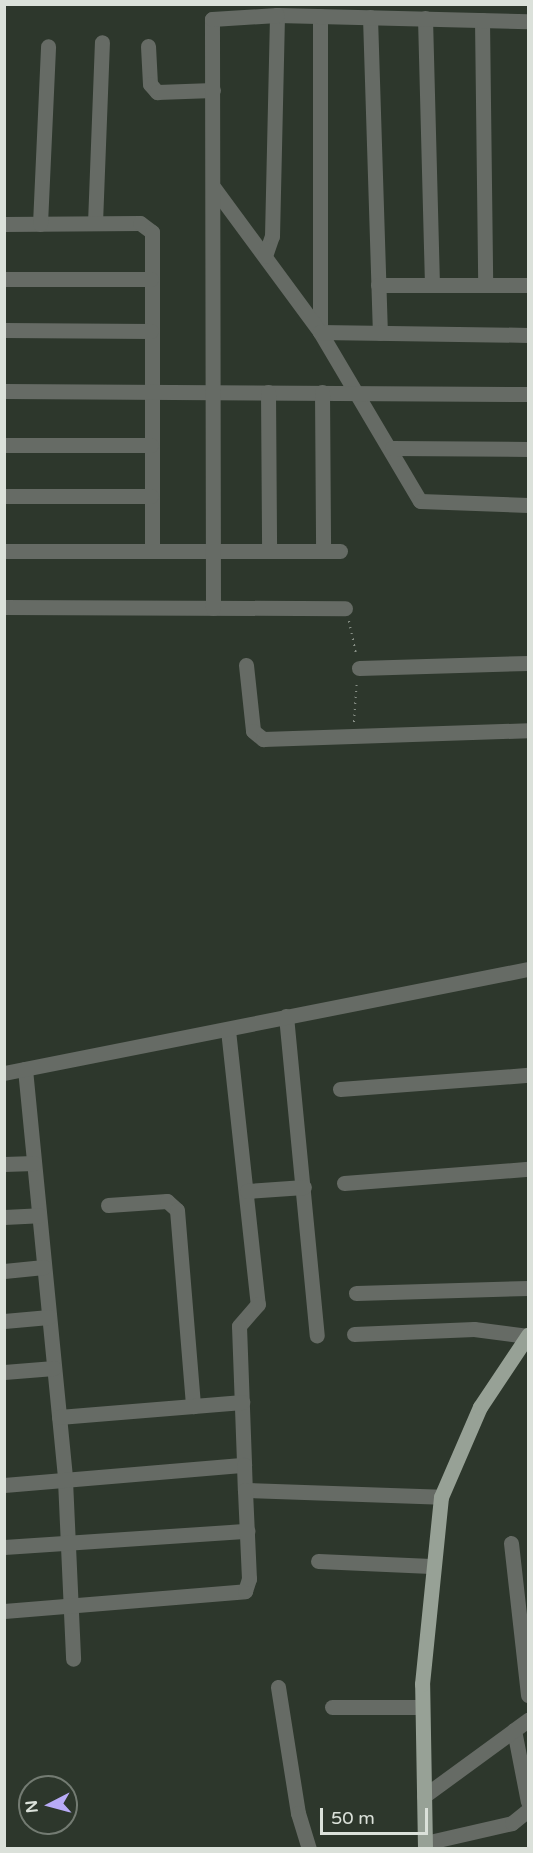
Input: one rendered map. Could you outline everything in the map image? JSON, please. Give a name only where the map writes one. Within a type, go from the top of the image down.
[{"type":"main road","points":[[425,1846],[422,1707],[431,1566],[441,1497],[480,1407],[528,1336]]},
{"type":"street","points":[[265,256],[272,236],[277,15]]},
{"type":"street","points":[[213,608],[210,392],[214,188],[212,19],[277,15],[528,21]]},
{"type":"street","points":[[320,16],[320,332]]},
{"type":"street","points":[[370,17],[380,333]]},
{"type":"street","points":[[425,18],[432,284]]},
{"type":"street","points":[[482,20],[485,284]]},
{"type":"street","points":[[95,224],[102,42]]},
{"type":"street","points":[[40,224],[48,46]]},
{"type":"street","points":[[148,46],[150,84],[157,92],[213,90]]},
{"type":"street","points":[[214,188],[320,332],[360,392],[420,501],[528,505]]},
{"type":"street","points":[[4,224],[149,226],[152,551]]},
{"type":"street","points":[[4,279],[151,279]]},
{"type":"street","points":[[378,285],[528,285]]},
{"type":"street","points":[[4,330],[151,331]]},
{"type":"street","points":[[320,332],[528,335]]},
{"type":"street","points":[[4,391],[528,394]]},
{"type":"street","points":[[268,392],[269,551]]},
{"type":"street","points":[[322,392],[323,551]]},
{"type":"street","points":[[4,445],[151,445]]},
{"type":"street","points":[[392,448],[528,449]]},
{"type":"street","points":[[4,496],[152,496]]},
{"type":"street","points":[[4,551],[340,551]]},
{"type":"street","points":[[4,607],[345,608]]},
{"type":"street","points":[[358,668],[528,663]]},
{"type":"street","points":[[246,665],[252,731],[263,739],[528,730]]},
{"type":"street","points":[[4,1073],[528,969]]},
{"type":"street","points":[[286,1016],[317,1336]]},
{"type":"street","points":[[4,1611],[245,1591],[249,1579],[239,1326],[258,1304],[228,1030]]},
{"type":"street","points":[[25,1069],[65,1480],[73,1659]]},
{"type":"street","points":[[340,1089],[528,1075]]},
{"type":"street","points":[[4,1164],[34,1163]]},
{"type":"street","points":[[344,1183],[528,1169]]},
{"type":"street","points":[[247,1191],[304,1187]]},
{"type":"street","points":[[108,1205],[167,1201],[177,1210],[193,1406]]},
{"type":"street","points":[[4,1217],[39,1215]]},
{"type":"street","points":[[4,1271],[44,1267]]},
{"type":"street","points":[[356,1293],[528,1288]]},
{"type":"street","points":[[4,1320],[49,1317]]},
{"type":"street","points":[[354,1334],[474,1329],[528,1336]]},
{"type":"street","points":[[4,1372],[54,1368]]},
{"type":"street","points":[[59,1417],[242,1402]]},
{"type":"street","points":[[4,1485],[244,1465]]},
{"type":"street","points":[[245,1490],[441,1497]]},
{"type":"street","points":[[4,1547],[247,1531]]},
{"type":"street","points":[[511,1543],[528,1695]]},
{"type":"street","points":[[318,1561],[431,1566]]},
{"type":"street","points":[[278,1687],[298,1813],[309,1848]]},
{"type":"street","points":[[332,1707],[422,1707]]},
{"type":"street","points":[[424,1796],[528,1720]]},
{"type":"street","points":[[514,1730],[528,1802]]},
{"type":"street","points":[[425,1846],[512,1823],[528,1810]]}]
